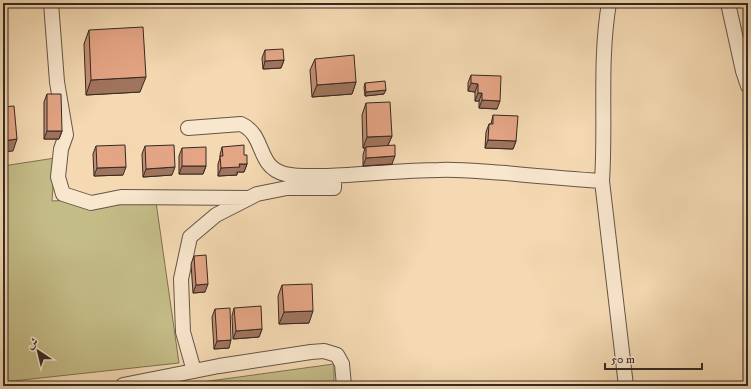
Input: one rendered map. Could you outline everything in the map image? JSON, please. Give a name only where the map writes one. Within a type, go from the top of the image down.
[{"type":"street","points":[[51,3],[57,82],[66,135],[61,149],[58,176],[63,194],[91,203],[121,197],[249,198]]},
{"type":"street","points":[[608,3],[604,48],[604,152],[602,181],[626,386]]},
{"type":"street","points":[[728,3],[743,71],[748,86]]},
{"type":"street","points":[[188,128],[241,124],[248,127],[253,133],[267,163],[274,169],[285,174],[334,176],[439,170],[473,171],[602,181]]},
{"type":"street","points":[[194,371],[183,332],[181,279],[190,237],[216,215],[257,194],[287,188],[334,188],[334,176]]},
{"type":"street","points":[[122,385],[250,361],[312,352],[324,352],[337,355],[342,364],[344,386]]},
{"type":"shaded area","points":[[55,158],[52,201],[155,195],[179,363],[3,382],[3,166]]},
{"type":"shaded area","points":[[334,364],[334,386],[203,386],[202,382]]},
{"type":"building","points":[[143,27],[146,77],[91,80],[89,30]]},
{"type":"building","points":[[283,49],[284,60],[265,61],[265,50]]},
{"type":"building","points":[[354,55],[356,82],[317,85],[315,59]]},
{"type":"building","points":[[471,75],[501,76],[500,101],[482,100],[482,93],[478,93],[478,84],[471,83]]},
{"type":"building","points":[[385,81],[386,90],[366,92],[365,83]]},
{"type":"building","points":[[47,94],[61,94],[62,131],[47,131]]},
{"type":"building","points":[[390,102],[392,136],[367,137],[366,103]]},
{"type":"building","points":[[14,106],[17,139],[3,141],[3,107]]},
{"type":"building","points":[[493,115],[518,116],[516,141],[488,140],[489,124],[493,124]]},
{"type":"building","points":[[125,145],[126,167],[97,168],[96,146]]},
{"type":"building","points":[[174,145],[175,167],[146,169],[145,146]]},
{"type":"building","points":[[244,145],[244,155],[247,155],[247,164],[239,164],[240,167],[221,168],[220,156],[223,156],[222,147]]},
{"type":"building","points":[[395,145],[395,156],[366,158],[366,147]]},
{"type":"building","points":[[206,147],[206,166],[182,166],[182,148]]},
{"type":"building","points":[[206,255],[208,284],[196,285],[194,256]]},
{"type":"building","points":[[312,284],[313,311],[284,312],[282,285]]},
{"type":"building","points":[[261,306],[262,329],[236,331],[234,308]]},
{"type":"building","points":[[230,308],[231,340],[217,341],[215,309]]}]
